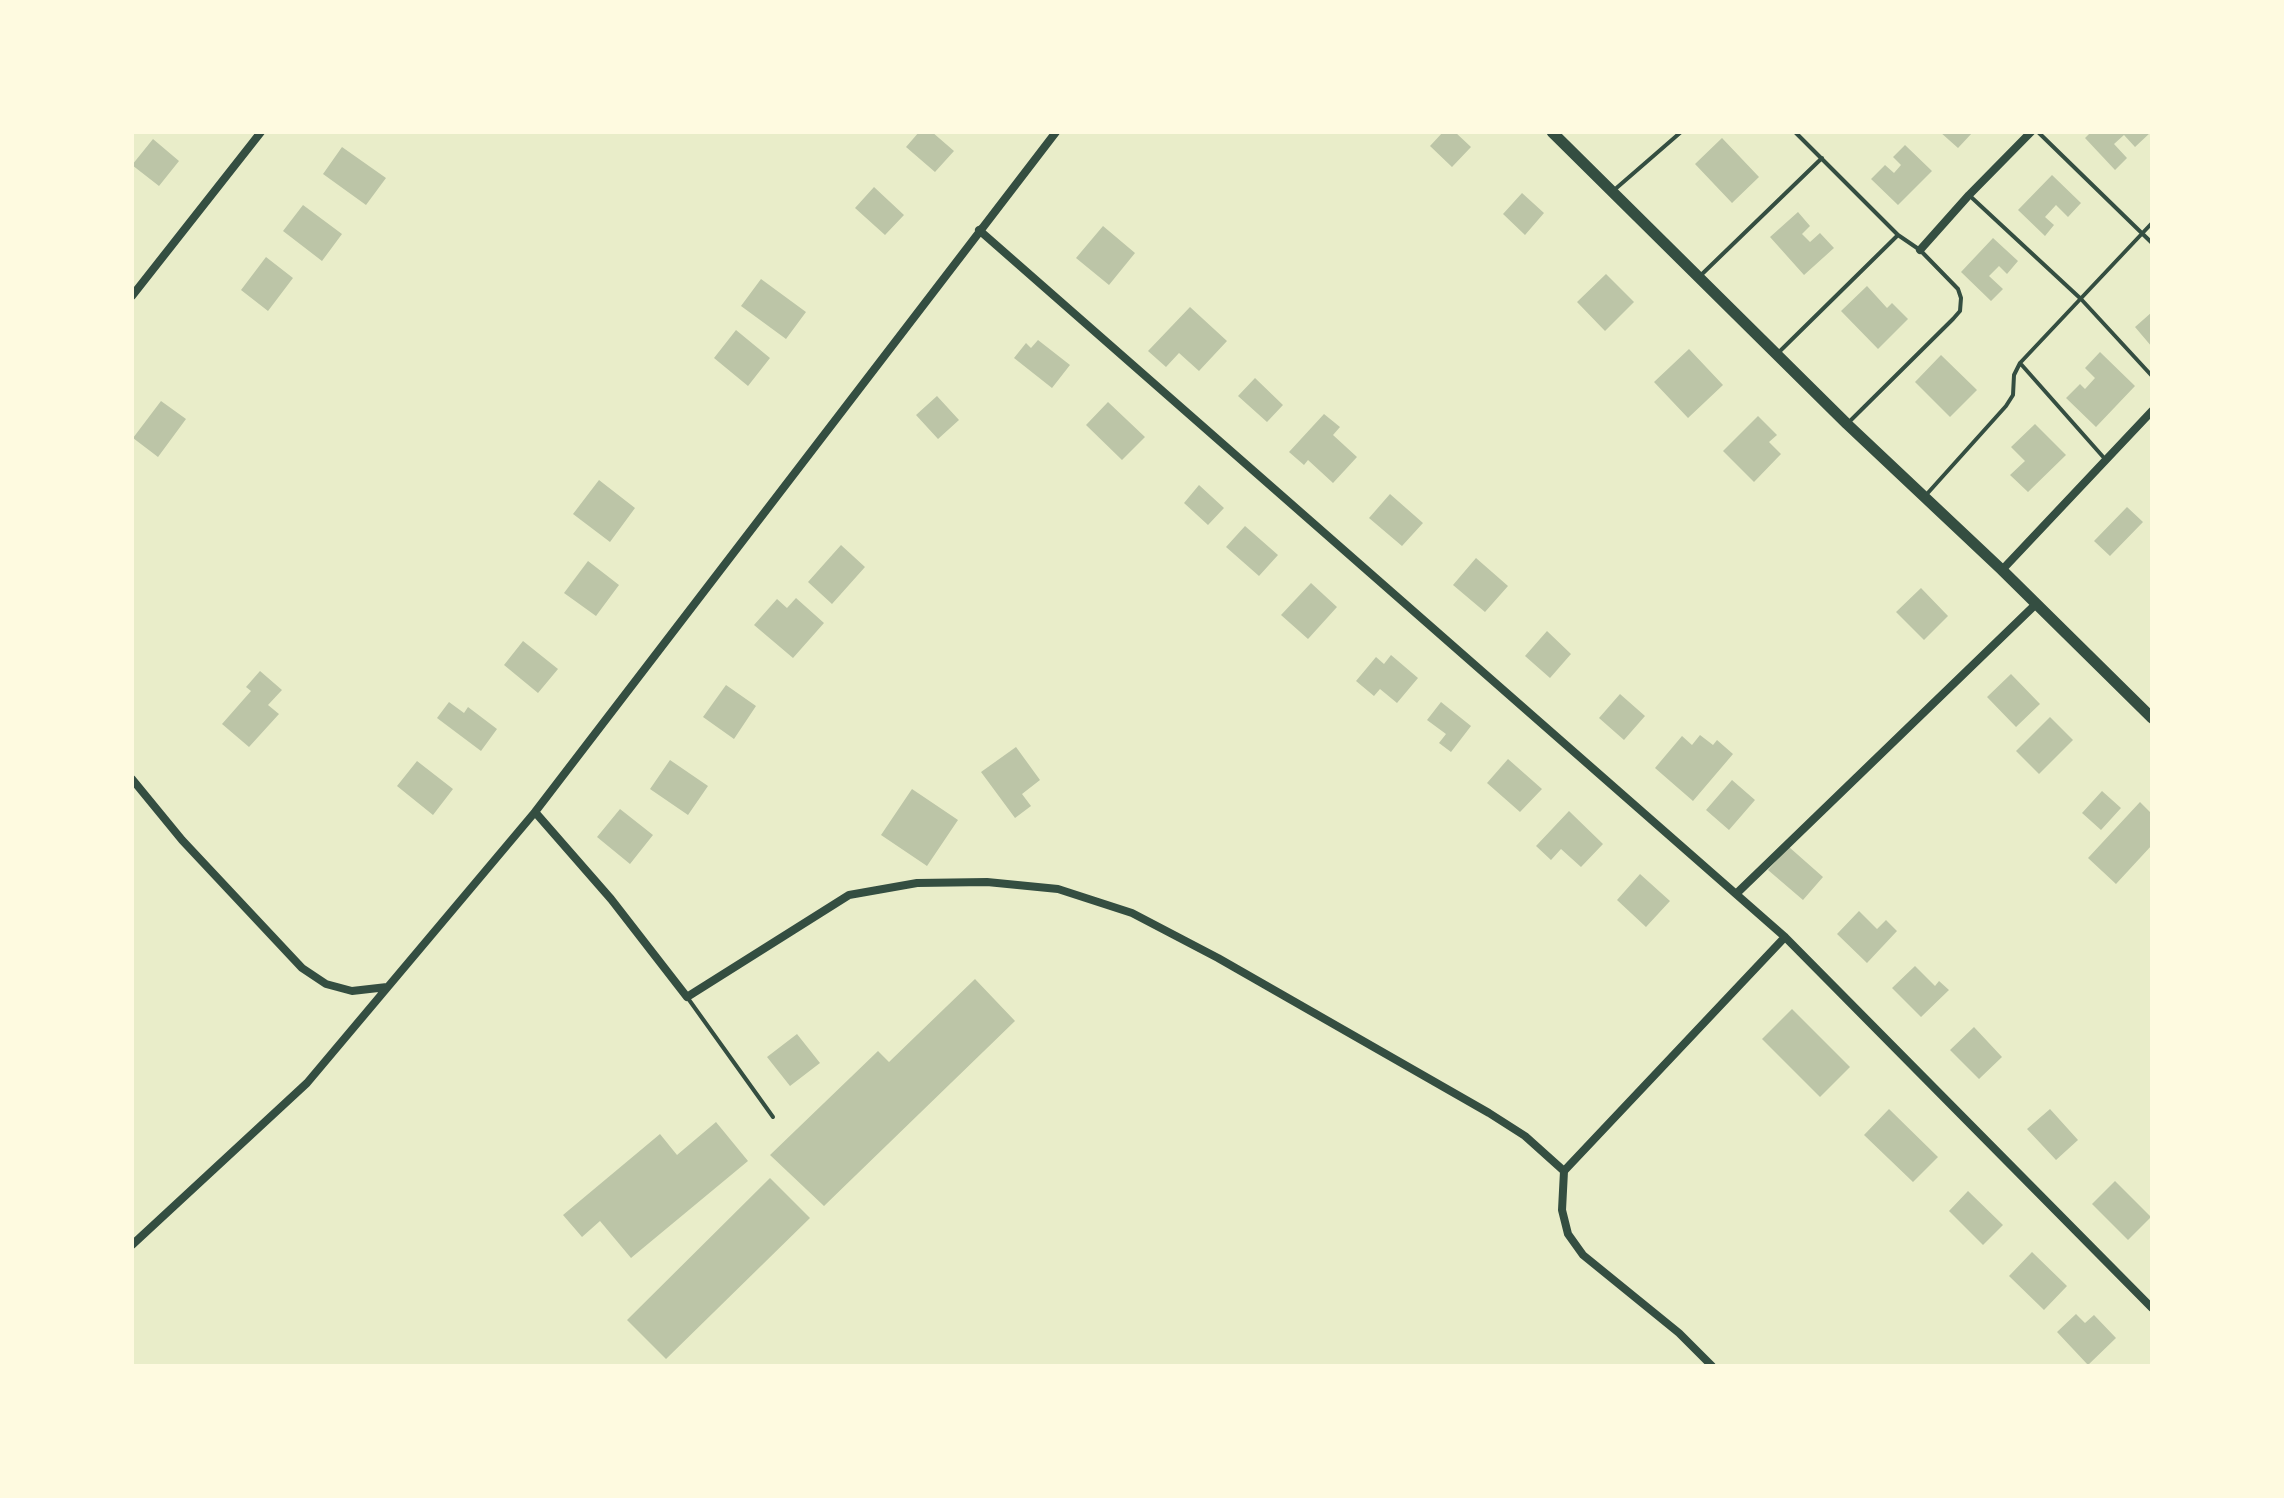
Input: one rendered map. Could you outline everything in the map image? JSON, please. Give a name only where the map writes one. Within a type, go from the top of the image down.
[{"type":"street","points":[[132,296],[261,132]]},
{"type":"street","points":[[132,1245],[307,1083],[535,812],[1056,132]]},
{"type":"street","points":[[1920,250],[2031,132]]},
{"type":"street","points":[[1560,135],[1612,192],[1847,424],[2002,570],[2152,718]]},
{"type":"street","points":[[979,230],[1785,937],[2152,1308]]},
{"type":"street","points":[[2002,570],[2152,411]]},
{"type":"street","points":[[1736,894],[2036,604]]},
{"type":"street","points":[[132,779],[182,840],[302,968],[326,984],[352,991],[387,987]]},
{"type":"street","points":[[535,812],[611,899],[687,997],[849,895],[917,883],[987,882],[1058,889],[1132,913],[1218,958],[1489,1113],[1525,1136],[1564,1171]]},
{"type":"street","points":[[1712,1366],[1679,1333],[1583,1255],[1568,1234],[1562,1210],[1564,1171],[1785,937]]},
{"type":"lane","points":[[1612,192],[1681,132]]},
{"type":"lane","points":[[1795,132],[1898,235],[1920,250],[1958,289],[1961,298],[1960,311],[1847,424]]},
{"type":"lane","points":[[2038,132],[2152,243]]},
{"type":"lane","points":[[1698,277],[1822,158]]},
{"type":"lane","points":[[1969,195],[2081,299],[2152,376]]},
{"type":"lane","points":[[1925,496],[2006,406],[2013,395],[2014,375],[2020,363],[2152,223]]},
{"type":"lane","points":[[1777,354],[1898,235]]},
{"type":"lane","points":[[2020,363],[2107,461]]},
{"type":"lane","points":[[687,997],[773,1117]]},
{"type":"building","points":[[919,132],[932,132],[954,151],[935,172],[906,147]]},
{"type":"building","points":[[1443,132],[1455,132],[1471,147],[1452,167],[1430,146]]},
{"type":"building","points":[[1940,132],[1973,132],[1958,148]]},
{"type":"building","points":[[2091,132],[2151,132],[2135,147],[2124,135],[2114,144],[2127,158],[2115,170],[2085,138]]},
{"type":"building","points":[[1722,138],[1759,177],[1732,203],[1695,164]]},
{"type":"building","points":[[153,139],[179,161],[159,186],[132,165]]},
{"type":"building","points":[[1905,145],[1932,171],[1898,205],[1871,179],[1885,165],[1894,173],[1901,165],[1893,157]]},
{"type":"building","points":[[342,147],[386,178],[366,205],[323,174]]},
{"type":"building","points":[[2052,175],[2081,203],[2068,217],[2056,205],[2045,217],[2054,225],[2045,236],[2018,210]]},
{"type":"building","points":[[874,187],[904,215],[885,235],[855,208]]},
{"type":"building","points":[[1522,193],[1544,213],[1525,235],[1503,214]]},
{"type":"building","points":[[303,205],[342,234],[322,261],[283,231]]},
{"type":"building","points":[[1798,212],[1810,226],[1802,234],[1810,242],[1820,233],[1834,248],[1804,275],[1770,237]]},
{"type":"building","points":[[1103,226],[1135,253],[1109,285],[1076,258]]},
{"type":"building","points":[[1993,238],[2018,261],[2007,274],[1999,266],[1989,276],[2003,289],[1991,301],[1961,272]]},
{"type":"building","points":[[266,257],[293,278],[268,311],[241,290]]},
{"type":"building","points":[[1606,274],[1634,302],[1605,331],[1577,302]]},
{"type":"building","points":[[761,279],[806,312],[786,339],[741,306]]},
{"type":"building","points":[[1867,286],[1887,308],[1892,303],[1908,319],[1878,349],[1841,311]]},
{"type":"building","points":[[1190,307],[1227,341],[1199,371],[1179,353],[1166,367],[1148,351]]},
{"type":"building","points":[[2152,312],[2152,347],[2135,327]]},
{"type":"building","points":[[736,330],[770,358],[748,386],[714,358]]},
{"type":"building","points":[[1038,340],[1070,365],[1052,388],[1014,358],[1026,343],[1031,348]]},
{"type":"building","points":[[1689,349],[1723,385],[1688,418],[1654,382]]},
{"type":"building","points":[[2100,352],[2135,386],[2096,427],[2066,398],[2080,384],[2085,389],[2095,378],[2085,368]]},
{"type":"building","points":[[1941,355],[1977,390],[1950,417],[1915,382]]},
{"type":"building","points":[[1255,378],[1283,405],[1267,422],[1238,396]]},
{"type":"building","points":[[937,396],[959,420],[938,439],[916,415]]},
{"type":"building","points":[[161,401],[186,419],[158,457],[133,438]]},
{"type":"building","points":[[1108,402],[1145,437],[1122,460],[1086,425]]},
{"type":"building","points":[[1324,414],[1340,427],[1333,435],[1357,457],[1333,483],[1308,460],[1304,465],[1289,452]]},
{"type":"building","points":[[1758,416],[1777,435],[1769,442],[1781,454],[1754,482],[1723,451]]},
{"type":"building","points":[[2035,424],[2066,455],[2028,492],[2010,475],[2025,461],[2011,447]]},
{"type":"building","points":[[599,480],[635,508],[610,542],[573,514]]},
{"type":"building","points":[[1199,485],[1224,508],[1208,525],[1184,503]]},
{"type":"building","points":[[1390,494],[1423,523],[1402,546],[1369,518]]},
{"type":"building","points":[[2127,507],[2143,522],[2110,556],[2094,541]]},
{"type":"building","points":[[1245,526],[1278,555],[1259,576],[1226,547]]},
{"type":"building","points":[[841,545],[865,567],[832,604],[808,582]]},
{"type":"building","points":[[1476,558],[1508,586],[1485,612],[1453,585]]},
{"type":"building","points":[[588,561],[619,585],[596,616],[564,593]]},
{"type":"building","points":[[1311,583],[1337,607],[1308,639],[1281,615]]},
{"type":"building","points":[[1921,588],[1948,616],[1924,640],[1896,612]]},
{"type":"building","points":[[796,598],[824,623],[793,658],[754,625],[777,599],[787,608]]},
{"type":"building","points":[[1547,631],[1571,654],[1550,678],[1525,656]]},
{"type":"building","points":[[523,641],[558,669],[538,693],[504,665]]},
{"type":"building","points":[[1391,655],[1418,678],[1397,703],[1380,689],[1374,696],[1356,681],[1376,657],[1384,664]]},
{"type":"building","points":[[260,671],[282,690],[268,705],[279,714],[249,747],[222,724],[251,691],[246,687]]},
{"type":"building","points":[[2011,674],[2040,704],[2016,727],[1987,697]]},
{"type":"building","points":[[726,685],[756,706],[734,739],[703,717]]},
{"type":"building","points":[[1620,694],[1645,716],[1624,740],[1599,718]]},
{"type":"building","points":[[449,702],[464,713],[468,707],[497,729],[481,751],[437,718]]},
{"type":"building","points":[[1441,702],[1471,726],[1451,752],[1439,743],[1446,734],[1427,720]]},
{"type":"building","points":[[2050,717],[2073,740],[2039,774],[2016,751]]},
{"type":"building","points":[[1700,735],[1713,745],[1717,740],[1733,754],[1693,801],[1655,768],[1682,736],[1692,745]]},
{"type":"building","points":[[1016,747],[1040,780],[1022,794],[1031,806],[1015,818],[981,772]]},
{"type":"building","points":[[1508,759],[1542,789],[1520,812],[1487,783]]},
{"type":"building","points":[[670,760],[708,786],[688,815],[650,789]]},
{"type":"building","points":[[417,761],[453,789],[433,815],[397,786]]},
{"type":"building","points":[[1732,780],[1755,800],[1729,830],[1706,810]]},
{"type":"building","points":[[912,789],[958,820],[927,866],[881,835]]},
{"type":"building","points":[[2102,791],[2121,808],[2101,830],[2082,813]]},
{"type":"building","points":[[2140,802],[2152,814],[2152,845],[2116,884],[2088,858]]},
{"type":"building","points":[[620,809],[653,835],[630,864],[597,837]]},
{"type":"building","points":[[1569,811],[1603,844],[1581,867],[1561,849],[1551,860],[1536,846]]},
{"type":"building","points":[[1789,847],[1823,877],[1803,900],[1768,870]]},
{"type":"building","points":[[1640,874],[1670,901],[1646,927],[1617,900]]},
{"type":"building","points":[[1859,911],[1877,929],[1886,920],[1897,931],[1867,963],[1837,934]]},
{"type":"building","points":[[1915,966],[1935,986],[1939,981],[1949,990],[1921,1017],[1892,988]]},
{"type":"building","points":[[975,979],[1015,1021],[824,1206],[770,1155],[878,1051],[889,1062]]},
{"type":"building","points":[[1792,1009],[1850,1067],[1820,1097],[1762,1039]]},
{"type":"building","points":[[1974,1027],[2002,1057],[1979,1079],[1950,1050]]},
{"type":"building","points":[[797,1034],[820,1063],[790,1086],[767,1057]]},
{"type":"building","points":[[1889,1109],[1938,1157],[1913,1182],[1864,1135]]},
{"type":"building","points":[[2050,1109],[2078,1140],[2056,1160],[2027,1129]]},
{"type":"building","points":[[716,1122],[748,1161],[631,1258],[600,1221],[582,1237],[563,1215],[660,1134],[677,1155]]},
{"type":"building","points":[[770,1178],[810,1218],[666,1359],[627,1320]]},
{"type":"building","points":[[2115,1181],[2151,1217],[2128,1240],[2092,1204]]},
{"type":"building","points":[[1968,1191],[2003,1225],[1983,1245],[1949,1211]]},
{"type":"building","points":[[2032,1252],[2067,1286],[2044,1310],[2009,1276]]},
{"type":"building","points":[[2076,1314],[2085,1323],[2094,1315],[2116,1338],[2088,1365],[2057,1332]]}]
